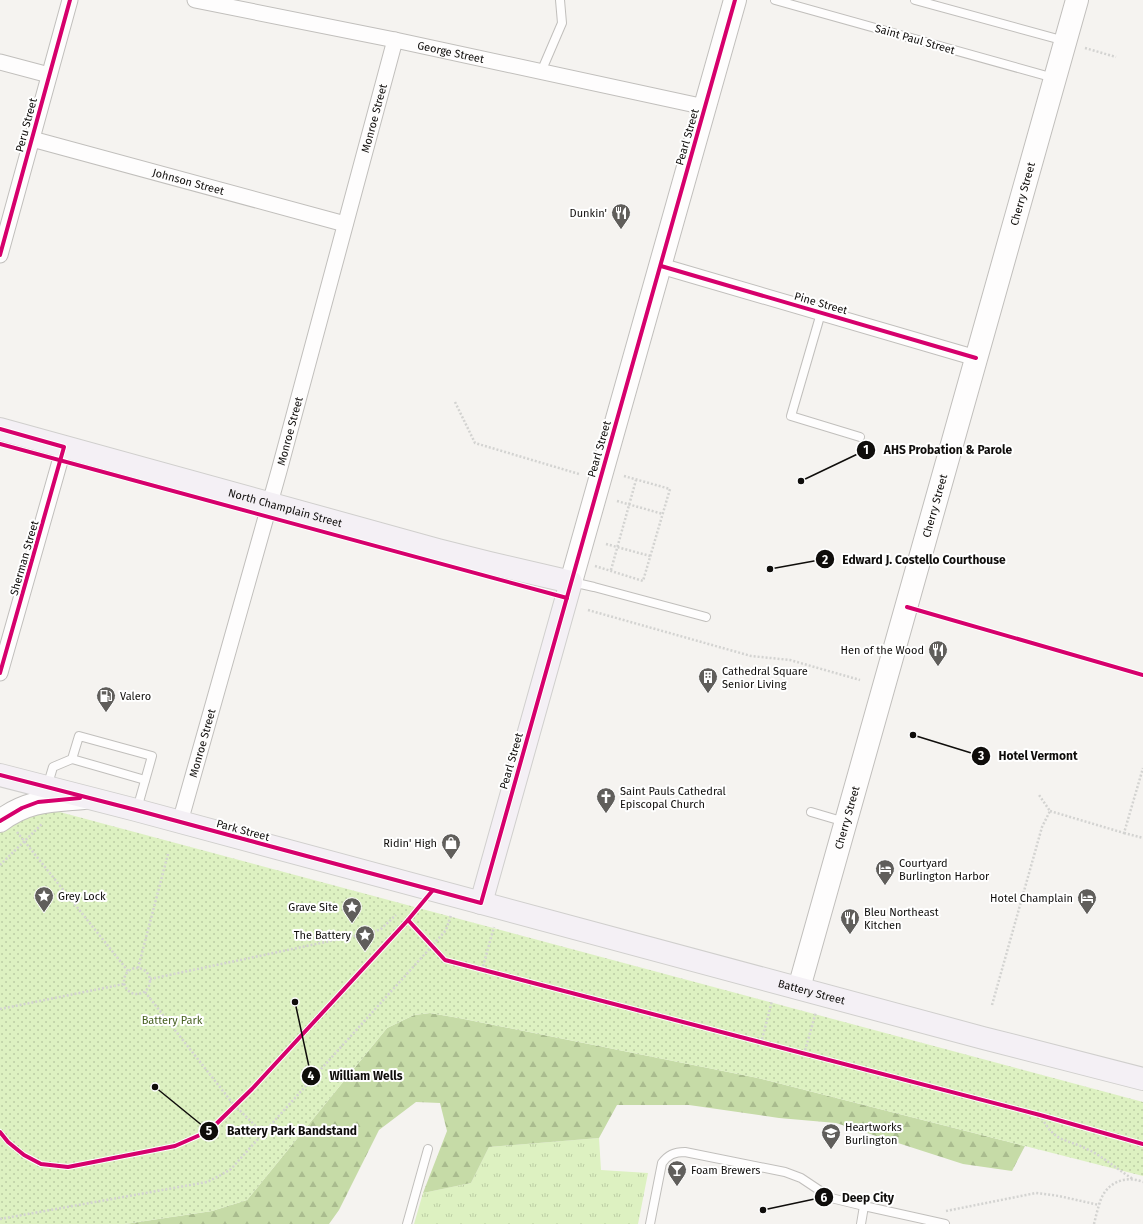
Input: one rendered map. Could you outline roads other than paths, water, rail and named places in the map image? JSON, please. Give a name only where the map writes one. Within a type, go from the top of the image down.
[{"type":"main road","name":"North Champlain Street","points":[[0,430],[475,559],[571,582]]},
{"type":"main road","name":"Pearl Street","points":[[481,903],[571,582]]},
{"type":"main road","name":"Park Street","points":[[0,775],[481,903]]},
{"type":"main road","name":"Battery Street","points":[[481,903],[975,1036],[1143,1079]]},
{"type":"street","name":"Peru Street","points":[[0,255],[70,0]]},
{"type":"street","name":"George Street","points":[[195,0],[395,40],[705,107]]},
{"type":"street","name":"Pearl Street","points":[[571,582],[735,0]]},
{"type":"street","name":"Cherry Street","points":[[799,988],[1055,78],[1075,45],[1077,0]]},
{"type":"street","name":"Monroe Street","points":[[180,822],[270,504],[395,40]]},
{"type":"street","points":[[0,62],[49,75]]},
{"type":"street","name":"Johnson Street","points":[[32,139],[345,224]]},
{"type":"street","name":"Pine Street","points":[[661,266],[976,358]]},
{"type":"street","name":"Sherman Street","points":[[0,673],[64,448]]},
{"type":"street","points":[[0,821],[22,808],[38,802],[88,798]]},
{"type":"lane","points":[[541,72],[562,24],[560,0]]},
{"type":"lane","name":"Saint Paul Street","points":[[775,0],[1055,78]]},
{"type":"lane","points":[[916,0],[1075,45]]},
{"type":"lane","points":[[821,313],[791,416],[860,437]]},
{"type":"lane","points":[[571,582],[706,617]]},
{"type":"lane","points":[[72,759],[79,736],[152,756],[136,810]]},
{"type":"lane","points":[[47,787],[53,767],[72,759],[145,780]]},
{"type":"lane","points":[[811,812],[846,822]]},
{"type":"lane","points":[[407,1224],[428,1149]]},
{"type":"lane","points":[[650,1224],[662,1163],[667,1156],[676,1152],[685,1152],[785,1172],[801,1178],[831,1198],[945,1224]]},
{"type":"lane","points":[[861,1224],[864,1206]]},
{"type":"place","name":"Dunkin'","points":[[621,230]]},
{"type":"place","name":"AHS Probation & Parole","points":[[801,481]]},
{"type":"place","name":"Edward J. Costello Courthouse","points":[[770,569]]},
{"type":"place","name":"Hen of the Wood","points":[[938,667]]},
{"type":"place","name":"Cathedral Square Senior Living","points":[[708,694]]},
{"type":"place","name":"Valero","points":[[106,713]]},
{"type":"place","name":"Hotel Vermont","points":[[913,735]]},
{"type":"place","name":"Saint Pauls Cathedral Episcopal Church","points":[[606,814]]},
{"type":"place","name":"Ridin' High","points":[[451,860]]},
{"type":"place","name":"Courtyard Burlington Harbor","points":[[885,886]]},
{"type":"place","name":"Grey Lock","points":[[44,913]]},
{"type":"place","name":"Hotel Champlain","points":[[1087,915]]},
{"type":"place","name":"Grave Site","points":[[352,924]]},
{"type":"place","name":"Bleu Northeast Kitchen","points":[[850,935]]},
{"type":"place","name":"The Battery","points":[[365,952]]},
{"type":"place","name":"William Wells","points":[[295,1002]]},
{"type":"place","name":"Battery Park Bandstand","points":[[155,1087]]},
{"type":"place","name":"Heartworks Burlington","points":[[831,1150]]},
{"type":"place","name":"Foam Brewers","points":[[677,1187]]},
{"type":"place","name":"Deep City","points":[[763,1210]]},
{"type":"park label","name":"Battery Park","points":[[172,1020]]}]
